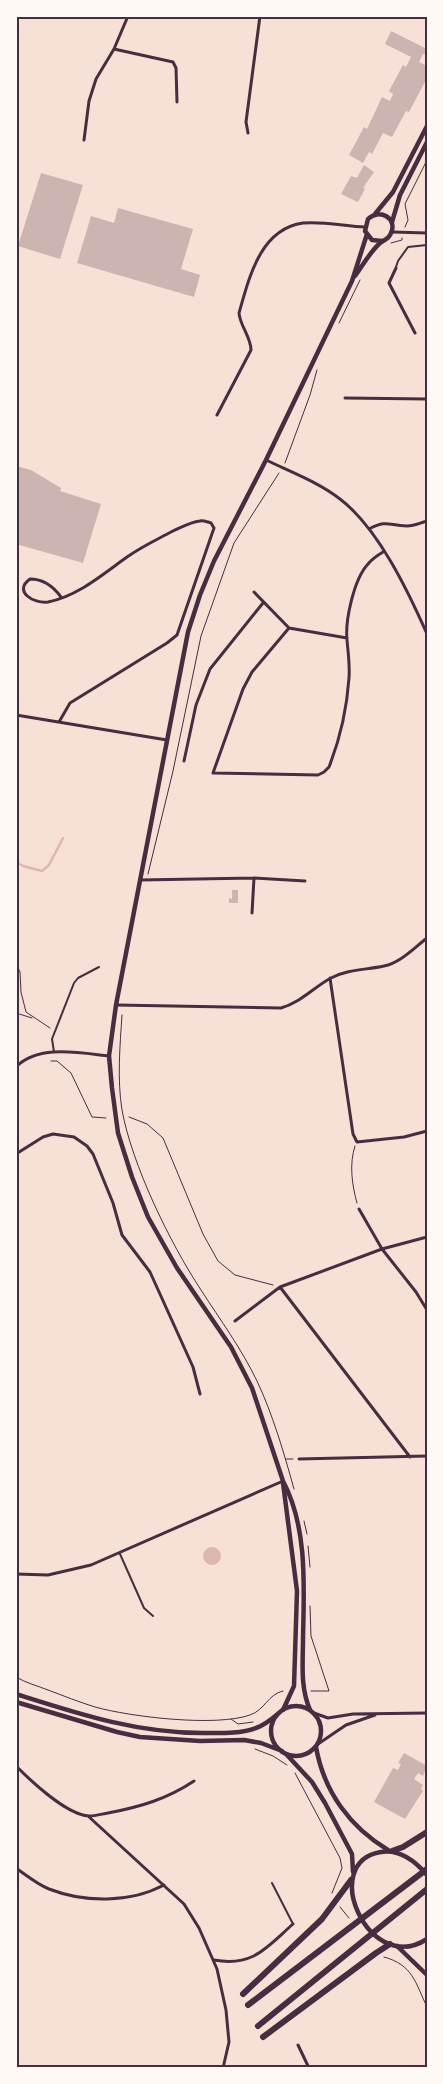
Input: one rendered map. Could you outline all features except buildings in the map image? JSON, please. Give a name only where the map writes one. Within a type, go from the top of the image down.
[{"type":"highway","points":[[390,1851],[403,1847],[427,1832]]},
{"type":"highway","points":[[248,2005],[427,1869]]},
{"type":"highway","points":[[243,1994],[322,1919],[352,1878]]},
{"type":"highway","points":[[258,2026],[427,1889]]},
{"type":"highway","points":[[262,2037],[376,1953],[393,1945]]},
{"type":"street","points":[[84,140],[89,101],[96,78],[114,49],[128,16]]},
{"type":"street","points":[[248,133],[246,122],[259,18]]},
{"type":"street","points":[[114,49],[172,62],[176,68],[178,102]]},
{"type":"street","points":[[382,241],[372,240],[367,234],[365,227],[368,219],[375,214],[393,192],[427,126]]},
{"type":"street","points":[[352,281],[374,249],[390,236],[400,195],[427,142]]},
{"type":"street","points":[[375,214],[385,215],[392,222]]},
{"type":"street","points":[[217,415],[251,350],[250,341],[242,326],[239,312],[247,286],[264,248],[275,235],[291,226],[304,223],[365,227]]},
{"type":"street","points":[[392,232],[427,233]]},
{"type":"street","points":[[367,234],[352,281],[266,460],[214,561],[188,632],[140,880],[110,1056],[118,1133],[132,1177],[148,1217],[177,1268],[231,1348],[252,1388],[283,1481],[290,1494],[300,1543],[303,1601],[302,1682],[305,1699],[321,1726],[321,1734],[317,1746],[320,1767],[343,1812],[358,1829],[390,1851],[403,1855],[414,1862],[427,1875]]},
{"type":"street","points":[[396,268],[389,283],[415,333]]},
{"type":"street","points":[[345,398],[427,399]]},
{"type":"street","points":[[266,460],[321,486],[358,515],[369,529],[411,600],[427,634]]},
{"type":"street","points":[[59,722],[70,704],[177,635],[214,528],[211,523],[201,520],[182,527],[149,543],[98,578],[67,596],[48,602],[35,601],[26,596],[25,583],[30,579],[44,582],[61,597]]},
{"type":"street","points":[[369,529],[379,523],[388,522],[409,526],[427,521]]},
{"type":"street","points":[[289,628],[252,672],[243,689],[213,772],[318,774],[329,767],[346,707],[349,678],[347,638],[350,607],[359,580],[368,564],[383,552]]},
{"type":"street","points":[[254,592],[289,628],[347,638]]},
{"type":"street","points":[[184,762],[196,705],[210,669],[263,603]]},
{"type":"street","points":[[16,716],[167,740]]},
{"type":"street","points":[[140,880],[254,878],[305,881]]},
{"type":"street","points":[[252,913],[254,878]]},
{"type":"street","points":[[119,1006],[281,1008],[290,1005],[342,972],[387,966],[427,938]]},
{"type":"street","points":[[330,978],[352,1134],[357,1142],[404,1137],[427,1131]]},
{"type":"street","points":[[16,1067],[33,1057],[54,1052],[110,1056]]},
{"type":"street","points":[[16,1154],[43,1136],[53,1134],[74,1137],[87,1146],[93,1154],[113,1203],[122,1235],[150,1272],[193,1367],[200,1394]]},
{"type":"street","points":[[359,1209],[382,1248],[416,1292],[427,1310]]},
{"type":"street","points":[[235,1321],[280,1287],[382,1248],[427,1237]]},
{"type":"street","points":[[280,1287],[410,1457]]},
{"type":"street","points":[[299,1459],[427,1456]]},
{"type":"street","points":[[16,1574],[60,1573],[91,1565],[120,1554],[283,1481]]},
{"type":"street","points":[[283,1481],[296,1590],[294,1686],[281,1712],[274,1721],[273,1737],[276,1745],[300,1767],[312,1782],[352,1854],[355,1906],[362,1920],[377,1938],[393,1945],[427,1975]]},
{"type":"street","points":[[16,1694],[99,1720],[137,1729],[176,1733],[238,1732],[256,1728],[281,1712],[300,1706],[328,1718],[353,1714],[427,1713]]},
{"type":"street","points":[[16,1702],[140,1737],[200,1741],[244,1740],[261,1743],[284,1753],[302,1756],[346,1725],[364,1717],[383,1713]]},
{"type":"street","points":[[16,1766],[60,1803],[88,1816],[184,1904],[199,1928],[214,1960],[219,1977],[229,2028],[229,2042],[223,2068]]},
{"type":"street","points":[[88,1816],[131,1808],[173,1795],[194,1781]]},
{"type":"street","points":[[352,1878],[364,1858],[375,1852],[390,1851]]},
{"type":"street","points":[[16,1868],[47,1888],[80,1898],[122,1898],[150,1892],[164,1885]]},
{"type":"street","points":[[214,1960],[227,1962],[246,1960],[267,1946],[293,1924]]},
{"type":"street","points":[[393,1945],[416,1946],[427,1939]]},
{"type":"street","points":[[298,2044],[309,2068]]},
{"type":"lane","points":[[396,268],[398,261],[408,247],[427,245]]},
{"type":"lane","points":[[54,1052],[52,1039],[74,983],[78,978],[99,967]]},
{"type":"lane","points":[[120,1554],[144,1608],[153,1616]]},
{"type":"lane","points":[[272,1883],[293,1924]]},
{"type":"path","points":[[232,16],[259,18]]},
{"type":"path","points":[[388,244],[402,240],[408,220],[405,204],[427,160]]},
{"type":"path","points":[[339,324],[360,280]]},
{"type":"path","points":[[147,879],[173,771],[201,636],[234,542],[282,468],[310,395],[317,369]]},
{"type":"path","points":[[16,963],[20,972],[21,992],[26,1012],[55,1031]]},
{"type":"path","points":[[119,1006],[122,1109],[131,1146],[168,1230],[200,1290],[235,1339],[258,1382],[286,1459],[295,1493]]},
{"type":"path","points":[[16,1013],[33,1018]]},
{"type":"path","points":[[50,1061],[57,1061],[71,1073],[92,1117],[106,1118]]},
{"type":"path","points":[[129,1117],[147,1124],[163,1138],[203,1234],[218,1261],[235,1275],[280,1287]]},
{"type":"path","points":[[357,1142],[353,1153],[352,1185],[359,1209]]},
{"type":"path","points":[[286,1459],[299,1459]]},
{"type":"path","points":[[303,1518],[307,1534]]},
{"type":"path","points":[[308,1542],[310,1567]]},
{"type":"path","points":[[308,1691],[329,1691],[311,1636],[310,1599]]},
{"type":"path","points":[[16,1677],[86,1704],[110,1710],[194,1720],[250,1715],[258,1711],[274,1694],[283,1691]]},
{"type":"path","points":[[231,1718],[238,1724],[253,1722]]},
{"type":"path","points":[[255,1749],[273,1756],[289,1766]]},
{"type":"path","points":[[295,1773],[340,1858],[342,1868],[332,1892],[336,1902],[345,1914]]},
{"type":"path","points":[[376,1953],[378,1956],[398,1961],[405,1966],[427,2007]]},
{"type":"shaded area","points":[[208,1547],[216,1547],[221,1552],[219,1563],[208,1565],[203,1560],[203,1552]]},
{"type":"waterway","points":[[16,862],[42,871],[49,865],[63,838]]}]
